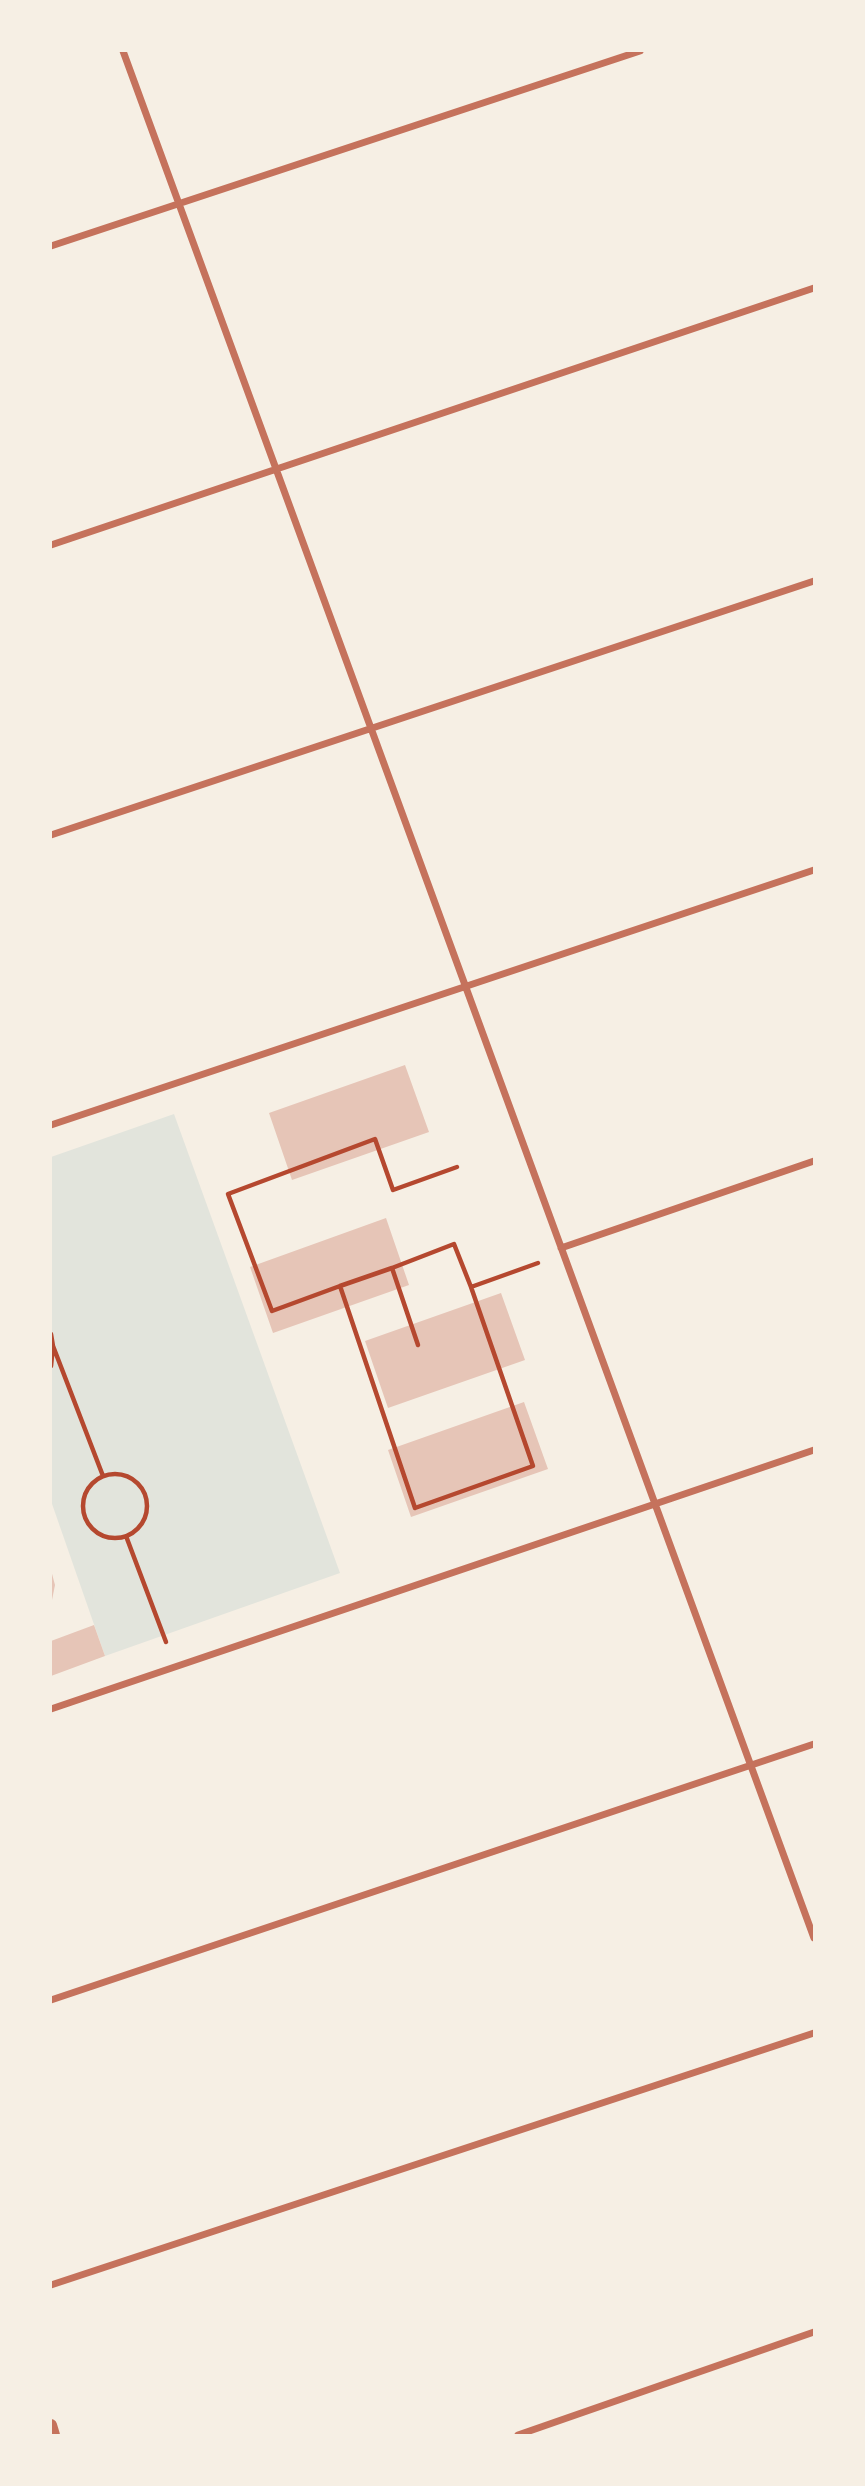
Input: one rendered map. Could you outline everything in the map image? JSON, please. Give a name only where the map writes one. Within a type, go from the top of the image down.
[{"type":"street","points":[[123,51],[814,1938]]},
{"type":"street","points":[[51,246],[640,51]]},
{"type":"street","points":[[51,545],[814,288]]},
{"type":"street","points":[[51,835],[814,581]]},
{"type":"street","points":[[51,1125],[814,870]]},
{"type":"street","points":[[561,1248],[814,1161]]},
{"type":"street","points":[[51,1709],[814,1450]]},
{"type":"street","points":[[51,2000],[814,1744]]},
{"type":"street","points":[[51,2285],[814,2033]]},
{"type":"street","points":[[517,2435],[814,2332]]},
{"type":"street","points":[[51,2425],[54,2435]]},
{"type":"path","points":[[341,1286],[415,1508],[533,1466],[454,1244],[272,1311],[228,1194],[375,1139],[394,1190],[457,1167]]},
{"type":"path","points":[[471,1287],[538,1263]]},
{"type":"path","points":[[392,1268],[418,1345]]},
{"type":"path","points":[[51,1334],[53,1346],[103,1476]]},
{"type":"path","points":[[51,1366],[53,1346]]},
{"type":"path","points":[[122,1474],[132,1478],[145,1494],[147,1514],[135,1531],[127,1536],[116,1539],[104,1537],[94,1532],[87,1523],[82,1501],[86,1490],[103,1476],[122,1474]]},
{"type":"path","points":[[127,1536],[166,1642]]},
{"type":"shaded area","points":[[174,1114],[340,1573],[105,1656],[51,1501],[51,1157]]},
{"type":"building","points":[[405,1065],[429,1132],[292,1180],[269,1113]]},
{"type":"building","points":[[386,1218],[409,1285],[273,1333],[250,1267]]},
{"type":"building","points":[[501,1293],[525,1360],[388,1408],[365,1341]]},
{"type":"building","points":[[524,1402],[548,1469],[411,1517],[388,1450]]},
{"type":"building","points":[[51,1570],[55,1585],[52,1600],[51,1600]]},
{"type":"building","points":[[94,1625],[105,1656],[51,1676],[51,1641]]}]
